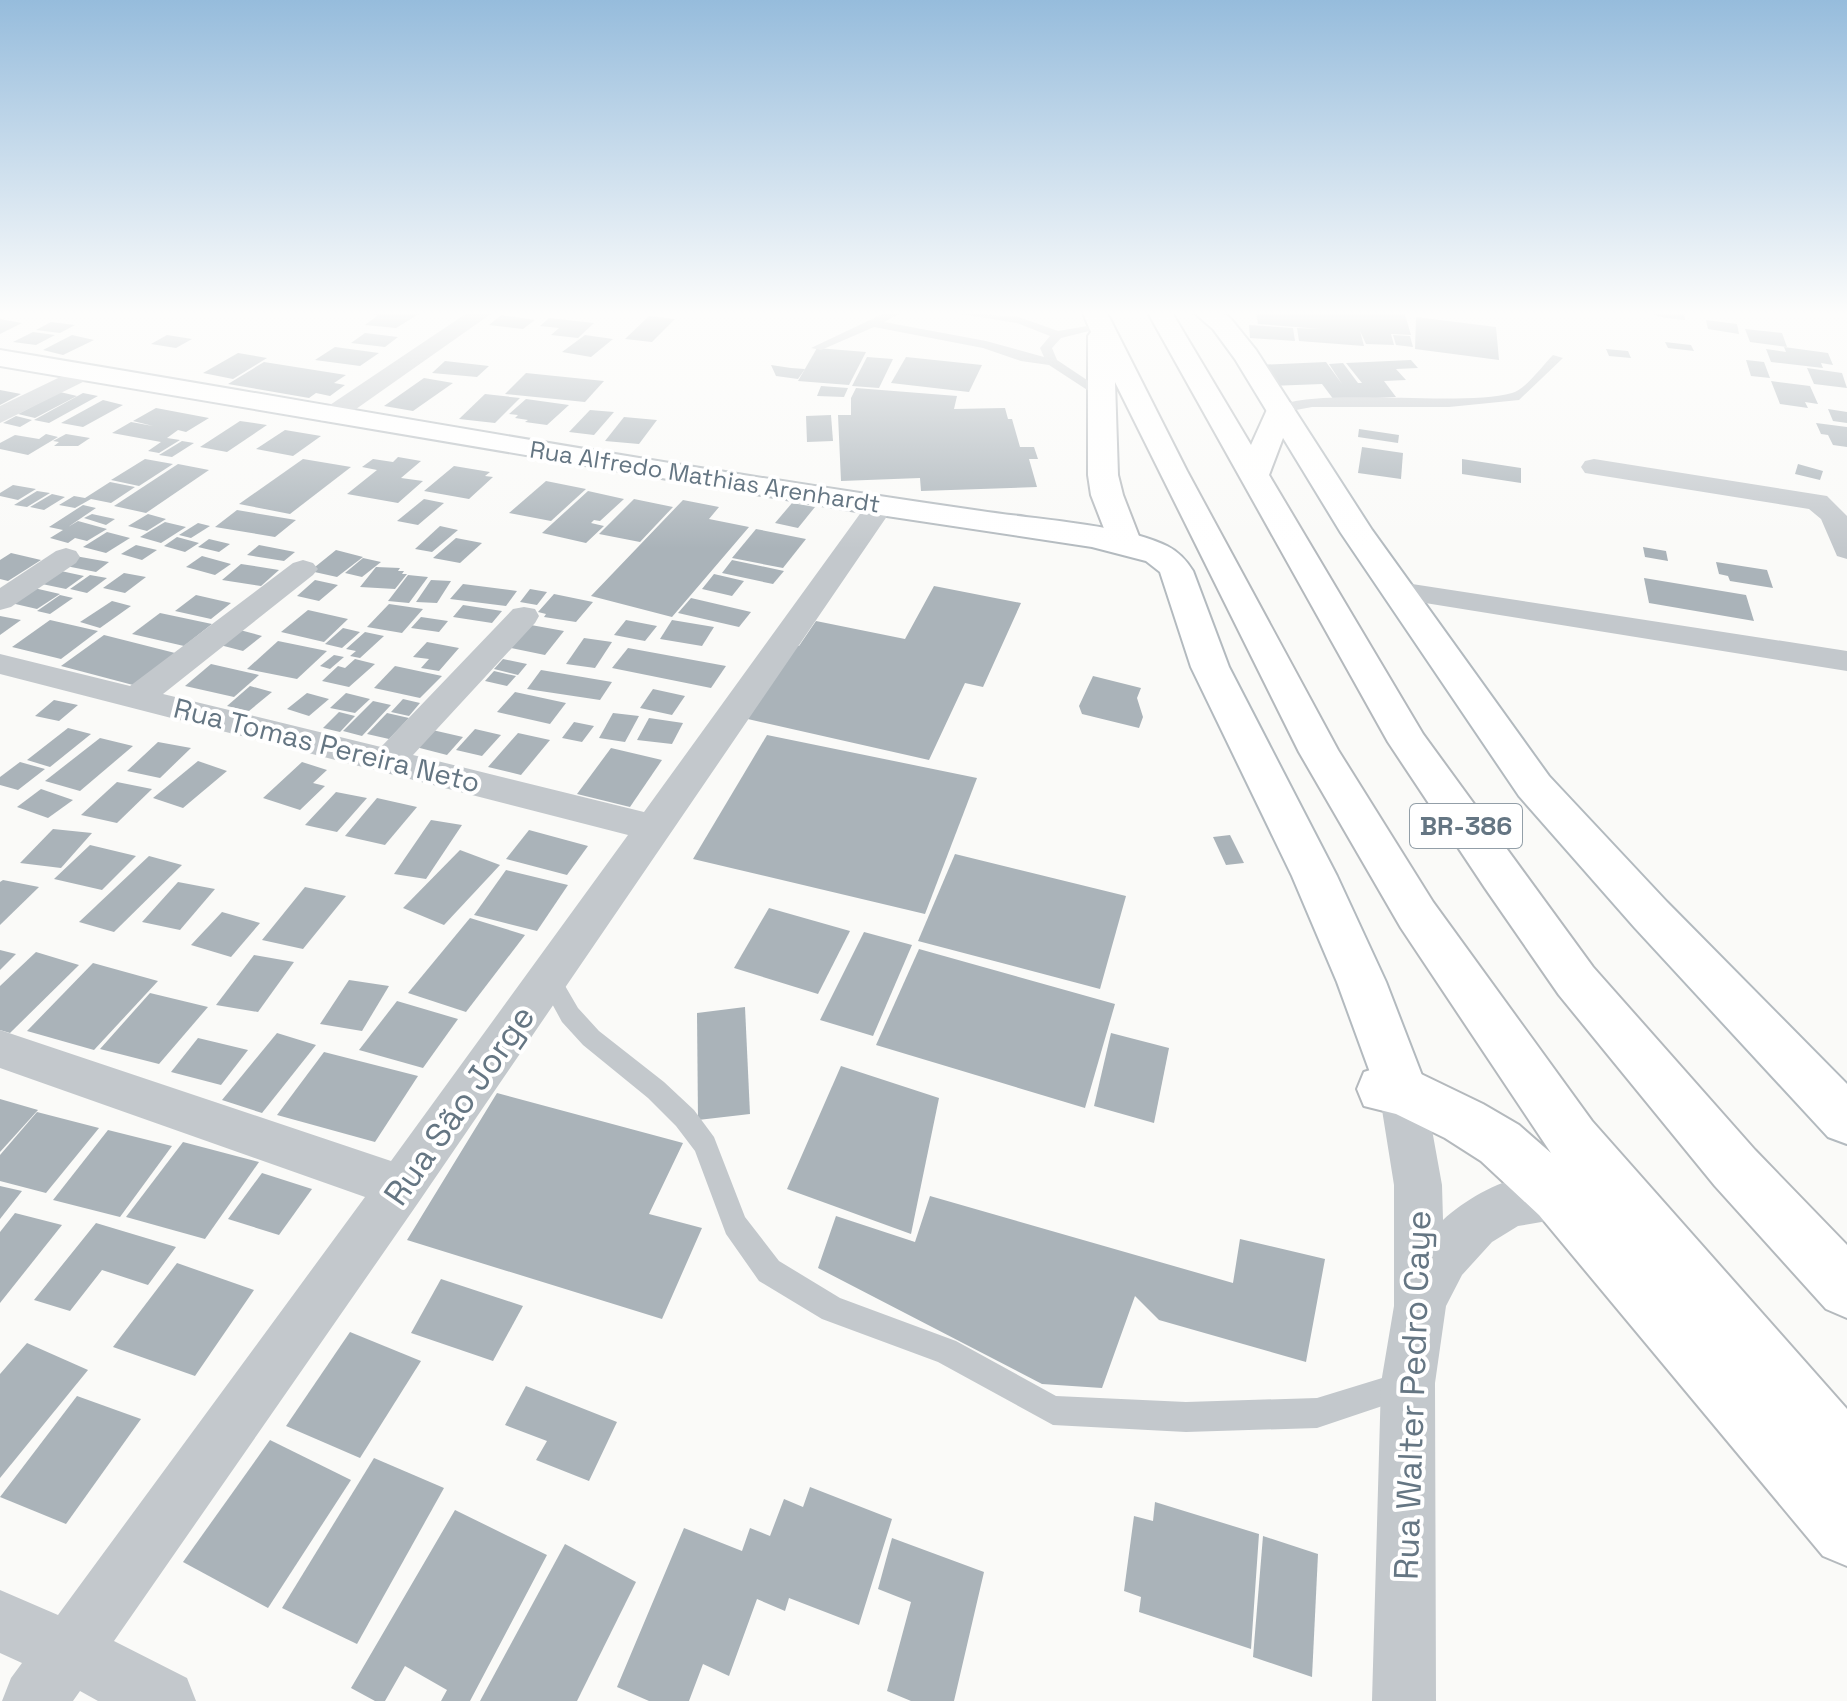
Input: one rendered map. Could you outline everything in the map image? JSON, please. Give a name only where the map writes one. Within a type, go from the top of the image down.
[{"type":"main road","name":"Rua Alfredo Mathias Arenhardt","points":[[183,390],[1126,544]]},
{"type":"main road","points":[[1102,390],[1101,457],[1107,495],[1126,544],[1226,735],[1393,1090],[1464,1121],[1500,1143],[1559,1196],[1847,1532]]},
{"type":"main road","name":"BR-386","points":[[1133,390],[1319,752],[1417,915],[1573,1139],[1847,1459]]},
{"type":"main road","name":"BR-386","points":[[1204,390],[1408,742],[1576,981],[1735,1168],[1847,1288]]},
{"type":"main road","points":[[1268,390],[1357,533],[1534,786],[1651,915],[1847,1120]]},
{"type":"main road","points":[[1253,478],[1280,409]]},
{"type":"main road","points":[[1049,530],[1107,495]]},
{"type":"street","points":[[0,416],[49,390]]},
{"type":"street","points":[[330,416],[368,390]]},
{"type":"street","points":[[1594,467],[1817,502],[1833,515],[1847,550]]},
{"type":"street","name":"Rua São Jorge","points":[[34,1701],[549,978],[880,506]]},
{"type":"street","points":[[0,601],[66,557]]},
{"type":"street","points":[[136,698],[303,569]]},
{"type":"street","points":[[1399,591],[1847,661]]},
{"type":"street","points":[[389,760],[524,616]]},
{"type":"street","name":"Rua Tomas Pereira Neto","points":[[0,664],[654,828]]},
{"type":"street","points":[[0,1049],[401,1187]]},
{"type":"street","points":[[1393,1090],[1408,1383]]},
{"type":"street","name":"Rua Walter Pedro Caye","points":[[1393,1090],[1418,1185],[1420,1306],[1408,1383],[1404,1701]]},
{"type":"street","points":[[1420,1306],[1435,1268],[1486,1214],[1537,1196],[1559,1196]]},
{"type":"street","points":[[0,1621],[70,1652],[164,1701]]},
{"type":"lane","points":[[1096,390],[1102,394]]},
{"type":"lane","points":[[1280,409],[1312,403],[1449,403],[1519,396],[1525,390]]},
{"type":"lane","points":[[549,978],[570,1015],[591,1038],[656,1090],[685,1118],[705,1145],[735,1225],[769,1271],[832,1309],[946,1351],[1053,1410],[1186,1417],[1317,1413],[1408,1383]]},
{"type":"building","points":[[0,390],[21,394],[0,405]]},
{"type":"building","points":[[265,390],[338,390],[330,396],[316,393],[309,398]]},
{"type":"building","points":[[406,390],[442,390],[413,411],[384,406]]},
{"type":"building","points":[[509,390],[596,390],[585,402],[505,394]]},
{"type":"building","points":[[819,390],[847,390],[844,397],[817,396]]},
{"type":"building","points":[[855,390],[886,390],[957,396],[954,409],[1005,408],[1008,419],[1012,419],[1020,447],[1034,447],[1038,459],[1029,459],[1037,487],[921,491],[920,478],[841,481],[838,415],[851,415],[851,398]]},
{"type":"building","points":[[1327,390],[1391,390],[1396,397],[1334,400]]},
{"type":"building","points":[[1775,390],[1812,390],[1818,404],[1805,402],[1808,408],[1780,404]]},
{"type":"building","points":[[60,392],[77,396],[35,418],[18,414]]},
{"type":"building","points":[[83,393],[98,396],[49,423],[34,420]]},
{"type":"building","points":[[485,394],[520,398],[495,423],[459,419]]},
{"type":"building","points":[[526,399],[569,405],[547,425],[525,422],[528,420],[509,414]]},
{"type":"building","points":[[103,400],[123,405],[83,427],[61,423]]},
{"type":"building","points":[[156,408],[209,418],[186,432],[178,430],[167,438],[180,440],[159,453],[148,451],[161,442],[112,433],[131,422],[153,426],[133,421]]},
{"type":"building","points":[[1828,409],[1847,412],[1847,423],[1833,421]]},
{"type":"building","points":[[590,410],[614,412],[594,435],[569,432]]},
{"type":"building","points":[[831,415],[833,441],[807,442],[806,416]]},
{"type":"building","points":[[16,416],[32,420],[20,427],[3,423]]},
{"type":"building","points":[[624,417],[657,420],[639,444],[605,441]]},
{"type":"building","points":[[240,421],[267,425],[227,452],[200,447]]},
{"type":"building","points":[[1816,423],[1847,427],[1847,447],[1833,445],[1828,435],[1821,434]]},
{"type":"building","points":[[1359,429],[1399,435],[1398,443],[1358,437]]},
{"type":"building","points":[[285,430],[321,436],[293,456],[256,449]]},
{"type":"building","points":[[46,434],[58,437],[28,455],[0,449],[0,443],[15,435],[39,439]]},
{"type":"building","points":[[66,434],[90,438],[78,446],[54,446],[59,442],[53,441]]},
{"type":"building","points":[[182,441],[194,443],[172,457],[159,455]]},
{"type":"building","points":[[1362,447],[1403,453],[1401,479],[1358,473]]},
{"type":"building","points":[[398,457],[421,461],[401,478],[423,481],[398,503],[347,494],[377,470],[362,467],[373,459],[393,462]]},
{"type":"building","points":[[145,459],[173,464],[139,486],[111,480]]},
{"type":"building","points":[[303,459],[351,467],[290,514],[239,504]]},
{"type":"building","points":[[1462,459],[1521,468],[1521,483],[1462,474]]},
{"type":"building","points":[[178,464],[209,470],[146,513],[114,506]]},
{"type":"building","points":[[1798,464],[1823,471],[1820,480],[1795,474]]},
{"type":"building","points":[[454,466],[490,472],[485,476],[493,477],[469,499],[424,491]]},
{"type":"building","points":[[546,481],[586,489],[551,521],[509,513]]},
{"type":"building","points":[[110,482],[135,487],[111,503],[91,499],[75,508],[59,505],[74,496],[85,498]]},
{"type":"building","points":[[13,485],[36,489],[18,500],[0,496]]},
{"type":"building","points":[[37,491],[50,493],[27,507],[14,505]]},
{"type":"building","points":[[588,491],[624,499],[600,521],[591,523],[604,526],[586,543],[542,533]]},
{"type":"building","points":[[52,494],[65,497],[44,510],[30,507]]},
{"type":"building","points":[[424,499],[444,503],[418,525],[397,521]]},
{"type":"building","points":[[634,499],[673,507],[640,542],[599,534]]},
{"type":"building","points":[[683,500],[719,507],[709,519],[749,527],[672,617],[591,596]]},
{"type":"building","points":[[792,503],[815,507],[798,528],[775,523]]},
{"type":"building","points":[[83,505],[96,508],[68,527],[78,521],[107,529],[87,541],[75,538],[68,543],[50,538],[63,530],[49,527]]},
{"type":"building","points":[[237,510],[296,520],[275,537],[215,527]]},
{"type":"building","points":[[92,514],[115,519],[106,525],[84,518]]},
{"type":"building","points":[[148,514],[166,519],[147,531],[128,526]]},
{"type":"building","points":[[165,522],[186,527],[161,543],[140,537]]},
{"type":"building","points":[[198,523],[210,526],[191,538],[179,535]]},
{"type":"building","points":[[440,526],[458,530],[432,552],[415,549]]},
{"type":"building","points":[[756,529],[806,539],[783,568],[732,558]]},
{"type":"building","points":[[107,532],[130,538],[106,553],[83,547]]},
{"type":"building","points":[[177,537],[199,543],[185,552],[164,546]]},
{"type":"building","points":[[456,538],[482,543],[460,563],[433,558]]},
{"type":"building","points":[[209,539],[230,544],[219,552],[198,547]]},
{"type":"building","points":[[136,545],[157,550],[142,560],[121,554]]},
{"type":"building","points":[[259,545],[295,552],[284,561],[247,555]]},
{"type":"building","points":[[1643,547],[1666,551],[1668,561],[1645,557]]},
{"type":"building","points":[[336,550],[363,557],[337,577],[310,571]]},
{"type":"building","points":[[11,553],[41,560],[8,581],[0,579],[0,560]]},
{"type":"building","points":[[75,556],[109,562],[96,572],[61,565]]},
{"type":"building","points":[[202,556],[231,564],[215,575],[186,567]]},
{"type":"building","points":[[363,558],[381,562],[362,577],[345,573]]},
{"type":"building","points":[[732,560],[784,571],[773,584],[722,573]]},
{"type":"building","points":[[1716,562],[1767,570],[1773,588],[1730,581],[1728,576],[1719,574]]},
{"type":"building","points":[[241,564],[279,570],[261,586],[222,580]]},
{"type":"building","points":[[376,567],[400,568],[398,571],[407,574],[395,589],[360,587]]},
{"type":"building","points":[[61,571],[84,576],[66,589],[42,584]]},
{"type":"building","points":[[124,573],[146,577],[125,593],[103,588]]},
{"type":"building","points":[[714,574],[744,581],[732,596],[702,589]]},
{"type":"building","points":[[90,575],[107,578],[87,593],[70,589]]},
{"type":"building","points":[[408,575],[428,577],[409,603],[388,601]]},
{"type":"building","points":[[1644,578],[1746,595],[1754,621],[1649,603]]},
{"type":"building","points":[[315,580],[338,585],[319,601],[297,596]]},
{"type":"building","points":[[431,580],[451,581],[437,603],[416,602]]},
{"type":"building","points":[[463,584],[517,591],[506,606],[450,599]]},
{"type":"building","points":[[934,586],[1021,603],[983,687],[965,683],[929,760],[739,717],[787,644],[799,646],[816,621],[905,639]]},
{"type":"building","points":[[34,588],[60,594],[37,609],[11,603]]},
{"type":"building","points":[[530,589],[547,592],[537,605],[520,602]]},
{"type":"building","points":[[554,594],[593,602],[576,622],[544,617],[546,614],[538,612]]},
{"type":"building","points":[[60,595],[73,598],[50,614],[37,611]]},
{"type":"building","points":[[196,595],[231,603],[211,619],[175,611]]},
{"type":"building","points":[[691,598],[751,612],[739,627],[678,613]]},
{"type":"building","points":[[112,601],[131,606],[100,628],[80,622]]},
{"type":"building","points":[[389,604],[423,609],[402,633],[367,627]]},
{"type":"building","points":[[463,605],[502,611],[492,623],[453,617]]},
{"type":"building","points":[[308,610],[348,619],[324,642],[281,632]]},
{"type":"building","points":[[160,613],[212,624],[184,646],[132,634]]},
{"type":"building","points":[[0,616],[21,620],[0,635]]},
{"type":"building","points":[[421,617],[448,621],[439,632],[411,628]]},
{"type":"building","points":[[50,620],[98,631],[61,659],[12,647]]},
{"type":"building","points":[[626,620],[657,626],[645,641],[614,635]]},
{"type":"building","points":[[672,620],[714,627],[702,646],[660,639]]},
{"type":"building","points":[[531,625],[564,631],[545,655],[511,648]]},
{"type":"building","points":[[343,628],[360,632],[342,648],[325,644]]},
{"type":"building","points":[[240,630],[262,636],[243,651],[220,645]]},
{"type":"building","points":[[365,632],[384,636],[360,658],[350,656],[356,651],[346,649]]},
{"type":"building","points":[[104,635],[175,653],[133,685],[61,666]]},
{"type":"building","points":[[584,638],[612,642],[595,668],[566,664]]},
{"type":"building","points":[[278,641],[327,651],[297,679],[247,669]]},
{"type":"building","points":[[427,642],[459,648],[439,671],[421,668],[429,659],[413,657]]},
{"type":"building","points":[[628,648],[726,666],[711,688],[612,668]]},
{"type":"building","points":[[334,655],[344,657],[330,669],[320,666]]},
{"type":"building","points":[[355,659],[375,664],[349,687],[322,681],[338,666],[345,668]]},
{"type":"building","points":[[503,659],[527,664],[518,675],[494,669]]},
{"type":"building","points":[[211,664],[259,675],[234,697],[185,686]]},
{"type":"building","points":[[395,666],[442,676],[420,698],[374,688]]},
{"type":"building","points":[[541,670],[612,682],[600,700],[527,689]]},
{"type":"building","points":[[494,671],[516,676],[507,686],[485,681]]},
{"type":"building","points":[[1093,676],[1141,688],[1137,698],[1143,717],[1139,728],[1082,714],[1079,706]]},
{"type":"building","points":[[250,686],[272,692],[249,711],[227,706]]},
{"type":"building","points":[[653,689],[685,696],[672,715],[640,708]]},
{"type":"building","points":[[515,692],[566,703],[550,724],[497,712]]},
{"type":"building","points":[[307,693],[329,699],[309,716],[287,709]]},
{"type":"building","points":[[346,693],[370,699],[355,713],[330,708]]},
{"type":"building","points":[[403,699],[420,703],[409,716],[391,712]]},
{"type":"building","points":[[54,700],[78,705],[59,721],[35,716]]},
{"type":"building","points":[[373,701],[391,705],[362,736],[343,731]]},
{"type":"building","points":[[339,712],[355,716],[340,732],[323,728]]},
{"type":"building","points":[[387,713],[409,718],[389,739],[367,734]]},
{"type":"building","points":[[613,713],[639,716],[625,742],[599,738]]},
{"type":"building","points":[[649,718],[683,723],[672,744],[637,740]]},
{"type":"building","points":[[574,722],[594,726],[582,742],[562,738]]},
{"type":"building","points":[[68,728],[91,734],[50,767],[27,760]]},
{"type":"building","points":[[428,729],[463,737],[447,755],[412,746]]},
{"type":"building","points":[[475,729],[501,735],[482,756],[456,750]]},
{"type":"building","points":[[518,733],[550,740],[521,775],[488,767]]},
{"type":"building","points":[[767,735],[977,778],[925,914],[693,859]]},
{"type":"building","points":[[100,738],[133,746],[80,791],[45,781]]},
{"type":"building","points":[[158,742],[191,748],[160,778],[127,771]]},
{"type":"building","points":[[611,748],[662,760],[630,807],[577,794]]},
{"type":"building","points":[[198,761],[227,771],[183,808],[153,798]]},
{"type":"building","points":[[20,762],[45,769],[18,790],[0,785],[0,777]]},
{"type":"building","points":[[302,762],[327,770],[313,783],[325,786],[300,810],[263,798]]},
{"type":"building","points":[[117,782],[152,789],[117,823],[81,815]]},
{"type":"building","points":[[41,789],[73,800],[48,818],[17,807]]},
{"type":"building","points":[[336,792],[367,798],[337,832],[305,825]]},
{"type":"building","points":[[377,798],[417,807],[385,845],[345,836]]},
{"type":"building","points":[[431,820],[462,825],[426,879],[394,874]]},
{"type":"building","points":[[53,829],[92,833],[61,868],[20,863]]},
{"type":"building","points":[[529,830],[588,846],[567,875],[506,859]]},
{"type":"building","points":[[1230,835],[1244,863],[1226,865],[1213,837]]},
{"type":"building","points":[[90,845],[136,856],[102,890],[54,879]]},
{"type":"building","points":[[460,850],[500,865],[444,925],[403,908]]},
{"type":"building","points":[[955,854],[1126,896],[1100,989],[918,941]]},
{"type":"building","points":[[149,856],[182,865],[114,932],[79,922]]},
{"type":"building","points":[[506,870],[568,885],[537,931],[474,915]]},
{"type":"building","points":[[0,882],[39,887],[0,925]]},
{"type":"building","points":[[178,882],[215,889],[180,930],[142,922]]},
{"type":"building","points":[[305,887],[346,896],[303,949],[262,940]]},
{"type":"building","points":[[769,908],[850,931],[818,994],[734,968]]},
{"type":"building","points":[[222,912],[260,923],[231,957],[191,945]]},
{"type":"building","points":[[470,918],[525,935],[466,1012],[408,993]]},
{"type":"building","points":[[864,932],[912,945],[873,1036],[820,1020]]},
{"type":"building","points":[[919,949],[1115,1004],[1085,1108],[876,1045]]},
{"type":"building","points":[[0,950],[16,954],[0,970]]},
{"type":"building","points":[[36,952],[79,965],[10,1033],[0,1030],[0,986]]},
{"type":"building","points":[[254,955],[294,962],[258,1012],[216,1005]]},
{"type":"building","points":[[93,963],[158,981],[94,1050],[27,1031]]},
{"type":"building","points":[[349,980],[389,986],[362,1031],[320,1024]]},
{"type":"building","points":[[150,993],[208,1007],[159,1064],[100,1049]]},
{"type":"building","points":[[397,1001],[458,1019],[423,1068],[359,1050]]},
{"type":"building","points":[[745,1007],[750,1114],[698,1120],[697,1013]]},
{"type":"building","points":[[277,1033],[316,1045],[262,1113],[222,1100]]},
{"type":"building","points":[[1111,1033],[1169,1048],[1154,1123],[1094,1106]]},
{"type":"building","points":[[198,1038],[248,1050],[221,1085],[171,1072]]},
{"type":"building","points":[[324,1052],[418,1076],[375,1142],[277,1115]]},
{"type":"building","points":[[841,1066],[939,1098],[911,1234],[787,1189]]},
{"type":"building","points":[[497,1093],[683,1143],[649,1214],[702,1228],[662,1319],[407,1240]]},
{"type":"building","points":[[0,1099],[38,1110],[0,1152]]},
{"type":"building","points":[[37,1112],[99,1128],[46,1193],[0,1181],[0,1155]]},
{"type":"building","points":[[108,1130],[172,1146],[120,1217],[53,1200]]},
{"type":"building","points":[[183,1142],[259,1162],[205,1239],[126,1217]]},
{"type":"building","points":[[262,1173],[312,1189],[279,1235],[228,1219]]},
{"type":"building","points":[[0,1186],[22,1191],[0,1219]]},
{"type":"building","points":[[930,1196],[1233,1283],[1240,1239],[1325,1259],[1306,1362],[1159,1320],[1135,1296],[1102,1388],[1042,1384],[818,1268],[836,1216],[915,1242]]},
{"type":"building","points":[[15,1213],[62,1225],[0,1303],[0,1232]]},
{"type":"building","points":[[96,1223],[176,1247],[148,1285],[102,1270],[70,1311],[34,1300]]},
{"type":"building","points":[[177,1263],[254,1290],[195,1376],[113,1347]]},
{"type":"building","points":[[441,1279],[523,1306],[493,1361],[411,1333]]},
{"type":"building","points":[[350,1332],[421,1361],[360,1458],[286,1426]]},
{"type":"building","points":[[27,1343],[88,1370],[0,1478],[0,1374]]},
{"type":"building","points":[[526,1386],[617,1422],[589,1481],[536,1460],[547,1441],[505,1425]]},
{"type":"building","points":[[77,1396],[141,1419],[66,1524],[0,1497]]},
{"type":"building","points":[[270,1440],[351,1480],[268,1608],[183,1562]]},
{"type":"building","points":[[374,1458],[444,1488],[357,1644],[282,1608]]},
{"type":"building","points":[[810,1487],[892,1519],[859,1625],[789,1598],[785,1611],[757,1599],[729,1676],[703,1664],[689,1701],[649,1701],[617,1687],[684,1528],[742,1551],[750,1528],[770,1536],[784,1499],[803,1507]]},
{"type":"building","points":[[1155,1502],[1259,1534],[1251,1649],[1139,1612],[1141,1597],[1124,1591],[1134,1516],[1153,1521]]},
{"type":"building","points":[[455,1510],[547,1555],[470,1701],[441,1701],[447,1690],[405,1666],[385,1701],[375,1701],[351,1688]]},
{"type":"building","points":[[1263,1536],[1318,1554],[1312,1677],[1253,1657]]},
{"type":"building","points":[[892,1538],[984,1572],[954,1701],[911,1701],[887,1691],[911,1602],[878,1589]]},
{"type":"building","points":[[565,1544],[636,1582],[577,1701],[480,1701]]}]
